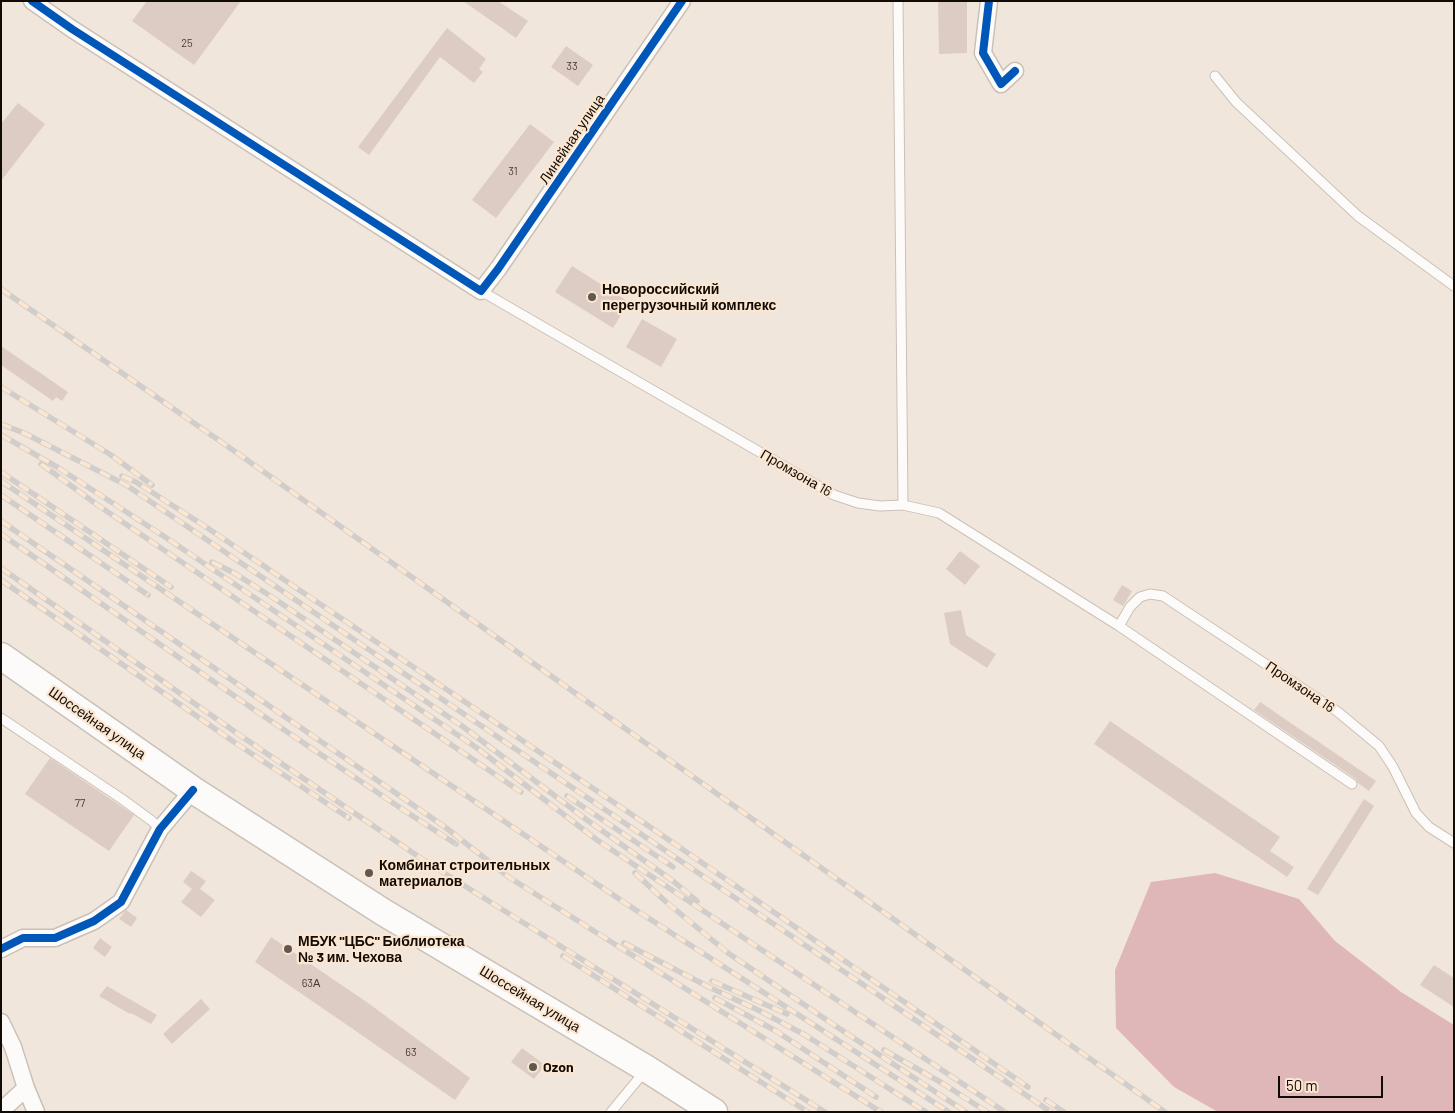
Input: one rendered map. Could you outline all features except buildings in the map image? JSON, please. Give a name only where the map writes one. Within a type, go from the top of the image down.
[{"type":"main road","name":"Шоссейная улица","points":[[1,656],[193,790],[383,912],[647,1069],[714,1112]]},
{"type":"street","points":[[32,1],[72,29],[481,291]]},
{"type":"street","name":"Линейная улица","points":[[481,291],[682,1]]},
{"type":"street","points":[[989,1],[983,53],[1001,84],[1015,71]]},
{"type":"street","points":[[1,949],[23,938],[55,938],[94,921],[121,902],[160,829],[193,790]]},
{"type":"street","points":[[1,1022],[13,1047],[36,1112]]},
{"type":"street","points":[[1,1111],[26,1088]]},
{"type":"lane","points":[[898,1],[903,505]]},
{"type":"lane","points":[[1215,76],[1236,102],[1358,216],[1454,286]]},
{"type":"lane","name":"Промзона 16","points":[[481,291],[834,495],[858,503],[880,506],[903,505],[939,513],[1119,626],[1352,784]]},
{"type":"lane","name":"Промзона 16","points":[[1119,626],[1130,607],[1140,597],[1150,594],[1163,596],[1338,712],[1379,746],[1394,767],[1416,813],[1429,827],[1454,843]]},
{"type":"lane","points":[[1,718],[122,799],[160,829]]},
{"type":"lane","points":[[611,1112],[647,1069]]},
{"type":"shaded area","points":[[1215,873],[1299,899],[1335,941],[1401,992],[1454,1025],[1454,1112],[1218,1112],[1174,1087],[1116,1028],[1115,970],[1151,882]]},
{"type":"railway","points":[[1,289],[240,455],[1165,1112]]},
{"type":"railway","points":[[1,387],[111,455],[152,485]]},
{"type":"railway","points":[[1,424],[24,433],[126,485],[1051,1112]]},
{"type":"railway","points":[[1,435],[57,467],[165,537],[477,748],[597,840],[1005,1112]]},
{"type":"railway","points":[[41,464],[99,506],[521,792]]},
{"type":"railway","points":[[1,472],[171,587]]},
{"type":"railway","points":[[122,476],[136,482],[206,527],[634,816],[1028,1087]]},
{"type":"railway","points":[[1,481],[625,903],[949,1112]]},
{"type":"railway","points":[[1,495],[148,595]]},
{"type":"railway","points":[[1,521],[445,827],[510,878],[881,1112]]},
{"type":"railway","points":[[1,534],[259,713],[456,844]]},
{"type":"railway","points":[[212,562],[234,573],[272,597],[462,726],[587,820],[673,881],[697,901]]},
{"type":"railway","points":[[1,568],[241,736],[425,861],[825,1112]]},
{"type":"railway","points":[[1,580],[234,742],[349,818]]},
{"type":"railway","points":[[567,796],[673,867]]},
{"type":"railway","points":[[635,873],[665,901],[728,953],[966,1112]]},
{"type":"railway","points":[[624,943],[805,1035],[926,1112]]},
{"type":"railway","points":[[563,956],[808,1112]]},
{"type":"railway","points":[[712,981],[787,1014]]},
{"type":"railway","points":[[715,998],[776,1031],[876,1097]]},
{"type":"railway","points":[[884,1050],[942,1083],[987,1112]]},
{"type":"railway","points":[[1046,1100],[1064,1112]]},
{"type":"cycle path","points":[[32,1],[72,29],[481,291],[682,1]]},
{"type":"cycle path","points":[[989,1],[983,53],[1001,84],[1015,71]]},
{"type":"cycle path","points":[[1,949],[23,938],[55,938],[94,921],[121,902],[160,829],[193,790]]},
{"type":"place","name":"Новороссийский перегрузочный комплекс","points":[[592,297]]},
{"type":"place","name":"Комбинат строительных материалов","points":[[369,873]]},
{"type":"place","name":"МБУК \"ЦБС\" Библиотека № 3 им. Чехова","points":[[288,949]]},
{"type":"place","name":"Ozon","points":[[533,1067]]}]
